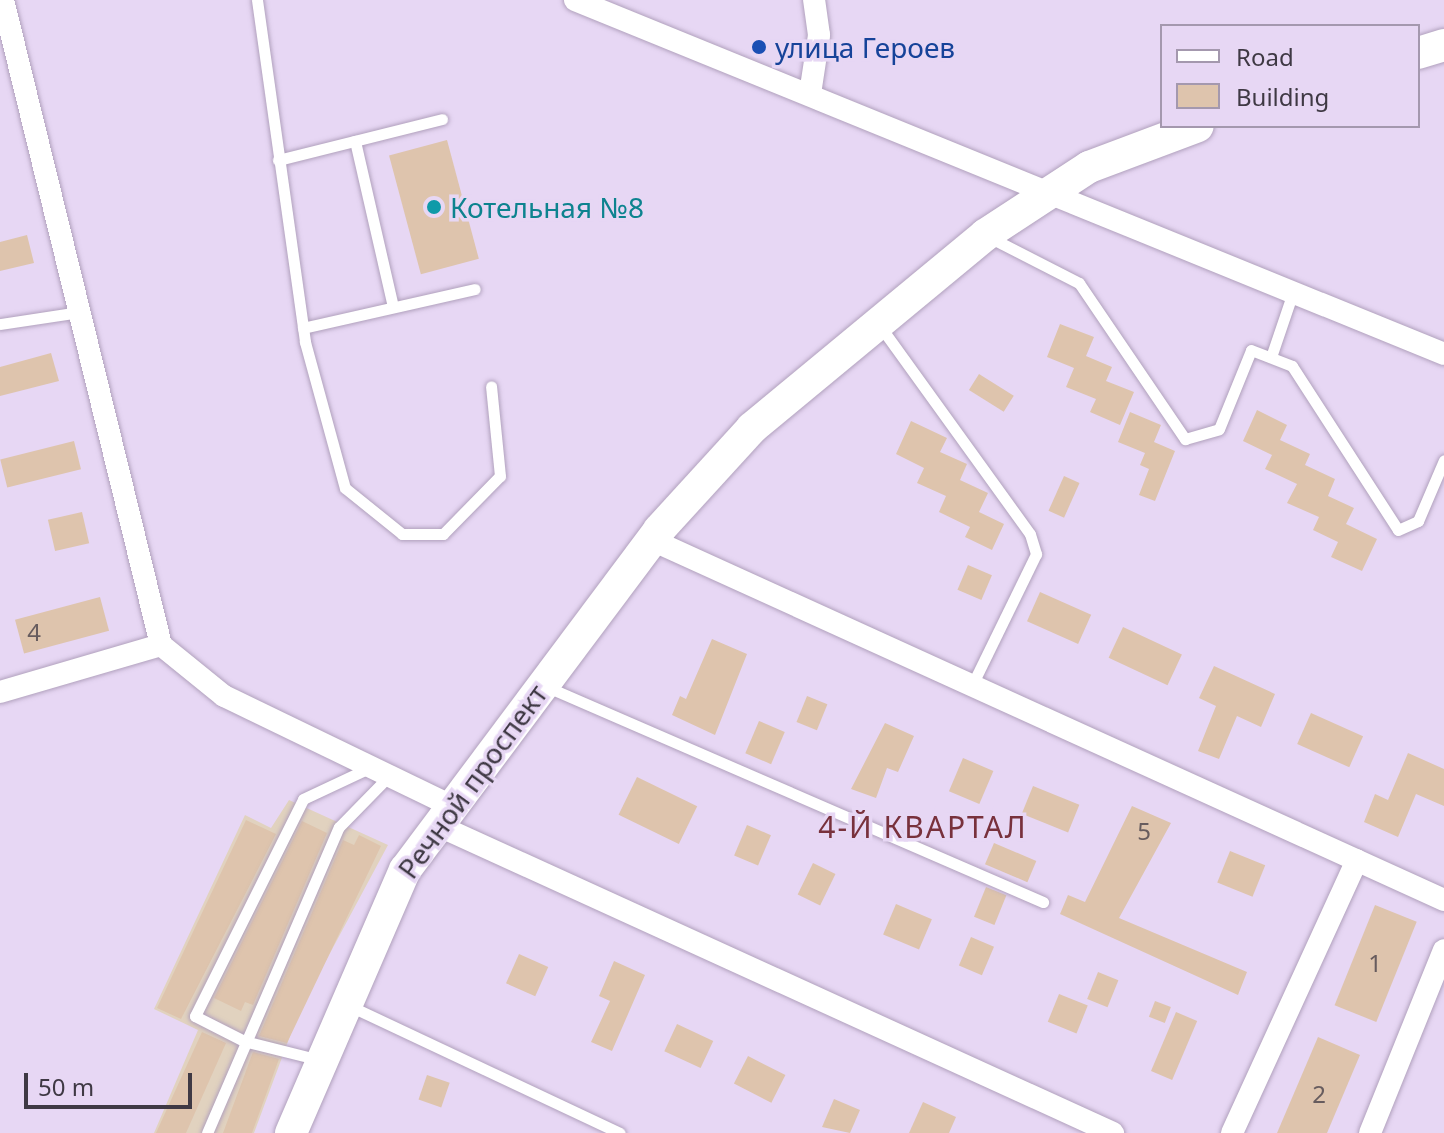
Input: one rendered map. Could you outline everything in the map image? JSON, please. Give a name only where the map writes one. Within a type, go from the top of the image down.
[{"type":"street","points":[[3,0],[161,645],[224,696],[380,772],[444,816],[1113,1133]]},
{"type":"street","points":[[575,0],[1444,354]]},
{"type":"street","points":[[810,94],[819,35],[814,0]]},
{"type":"street","points":[[1420,52],[1444,45]]},
{"type":"street","points":[[1048,192],[1089,167],[1193,128]]},
{"type":"street","name":"Речной проспект","points":[[291,1133],[342,1002],[405,870],[652,540],[752,428],[876,320],[985,235],[1048,192]]},
{"type":"street","points":[[652,540],[1444,900]]},
{"type":"street","points":[[0,692],[161,645]]},
{"type":"street","points":[[1232,1133],[1357,860]]},
{"type":"street","points":[[1370,1133],[1444,950]]},
{"type":"lane","points":[[257,0],[303,328],[345,488],[402,534],[443,534],[500,476],[491,386]]},
{"type":"lane","points":[[278,160],[442,119]]},
{"type":"lane","points":[[355,141],[393,307]]},
{"type":"lane","points":[[985,235],[1079,283],[1185,439],[1219,429],[1251,350],[1292,366],[1398,530],[1418,521],[1444,460]]},
{"type":"lane","points":[[303,328],[475,289]]},
{"type":"lane","points":[[1271,357],[1293,292]]},
{"type":"lane","points":[[0,324],[79,312]]},
{"type":"lane","points":[[876,320],[1030,534],[1036,554],[972,685]]},
{"type":"lane","points":[[541,685],[1043,902]]},
{"type":"lane","points":[[207,1133],[244,1041],[339,827],[380,772]]},
{"type":"lane","points":[[320,1060],[244,1041],[195,1016],[303,799],[380,772]]},
{"type":"lane","points":[[342,1002],[620,1133]]},
{"type":"shaded area","points":[[289,800],[388,845],[300,1009],[254,1133],[154,1133],[198,1030],[154,1009],[245,815],[271,828]]},
{"type":"building","name":"Котельная №8","points":[[447,140],[479,259],[421,274],[389,156]]},
{"type":"building","points":[[27,235],[34,263],[0,271],[0,242]]},
{"type":"building","points":[[1060,324],[1094,337],[1086,356],[1112,367],[1106,381],[1134,392],[1120,425],[1090,412],[1096,399],[1066,387],[1074,368],[1047,357]]},
{"type":"building","points":[[51,353],[59,381],[0,396],[0,367]]},
{"type":"building","points":[[979,374],[1014,396],[1004,412],[969,390]]},
{"type":"building","points":[[1257,410],[1287,425],[1280,440],[1310,454],[1305,465],[1335,479],[1328,496],[1354,508],[1346,524],[1377,539],[1362,571],[1331,557],[1338,542],[1313,530],[1319,517],[1287,503],[1297,484],[1265,469],[1272,455],[1243,441]]},
{"type":"building","points":[[1130,412],[1161,425],[1154,442],[1175,451],[1155,501],[1139,495],[1149,469],[1140,465],[1145,453],[1118,442]]},
{"type":"building","points":[[911,421],[947,438],[940,452],[967,464],[960,480],[988,493],[979,512],[1004,524],[992,550],[965,537],[970,527],[939,512],[946,496],[917,483],[924,468],[896,454]]},
{"type":"building","points":[[74,441],[81,469],[7,488],[0,459]]},
{"type":"building","points":[[1064,476],[1080,483],[1064,518],[1049,511]]},
{"type":"building","points":[[82,512],[89,543],[55,551],[48,520]]},
{"type":"building","points":[[968,565],[992,575],[981,600],[957,590]]},
{"type":"building","points":[[1040,592],[1091,615],[1078,644],[1027,621]]},
{"type":"building","points":[[100,597],[109,631],[24,654],[15,620]]},
{"type":"building","points":[[1123,627],[1182,654],[1168,685],[1109,658]]},
{"type":"building","points":[[712,639],[747,654],[715,735],[672,715],[680,696],[686,699]]},
{"type":"building","points":[[1214,666],[1275,694],[1261,727],[1237,716],[1219,759],[1198,751],[1216,706],[1199,698]]},
{"type":"building","points":[[807,696],[827,704],[817,730],[797,722]]},
{"type":"building","points":[[1311,713],[1363,736],[1349,767],[1297,744]]},
{"type":"building","points":[[759,721],[785,732],[771,764],[745,753]]},
{"type":"building","points":[[885,723],[914,736],[898,772],[887,768],[876,798],[851,789]]},
{"type":"building","points":[[1408,753],[1444,769],[1444,806],[1416,794],[1398,837],[1364,822],[1375,794],[1388,800]]},
{"type":"building","points":[[963,758],[993,771],[979,804],[949,791]]},
{"type":"building","points":[[637,777],[697,806],[679,844],[619,815]]},
{"type":"building","points":[[1033,786],[1079,805],[1068,833],[1022,814]]},
{"type":"building","points":[[1132,806],[1171,823],[1119,918],[1247,972],[1238,995],[1060,914],[1068,895],[1085,902]]},
{"type":"building","points":[[246,820],[276,834],[181,1019],[157,1008]]},
{"type":"building","points":[[302,821],[327,833],[253,1005],[245,1002],[241,1011],[214,998]]},
{"type":"building","points":[[747,825],[771,835],[758,866],[734,855]]},
{"type":"building","points":[[359,835],[381,846],[287,1043],[259,1036],[343,840],[354,845]]},
{"type":"building","points":[[994,843],[1036,861],[1027,882],[985,864]]},
{"type":"building","points":[[1230,851],[1265,865],[1252,897],[1217,883]]},
{"type":"building","points":[[813,863],[835,874],[820,905],[798,894]]},
{"type":"building","points":[[986,887],[1006,895],[994,925],[974,917]]},
{"type":"building","points":[[896,904],[932,919],[919,950],[883,934]]},
{"type":"building","points":[[1375,905],[1417,922],[1376,1022],[1335,1005]]},
{"type":"building","points":[[971,937],[994,947],[982,975],[959,966]]},
{"type":"building","points":[[519,954],[548,967],[535,996],[506,983]]},
{"type":"building","points":[[614,961],[645,975],[612,1051],[591,1042],[610,1001],[599,996]]},
{"type":"building","points":[[1098,972],[1118,980],[1108,1007],[1087,999]]},
{"type":"building","points":[[1059,994],[1088,1006],[1077,1033],[1048,1022]]},
{"type":"building","points":[[1155,1001],[1171,1007],[1165,1023],[1149,1017]]},
{"type":"building","points":[[1176,1012],[1197,1021],[1172,1080],[1151,1071]]},
{"type":"building","points":[[677,1024],[713,1041],[701,1068],[664,1051]]},
{"type":"building","points":[[202,1032],[226,1043],[186,1133],[156,1133]]},
{"type":"building","points":[[1318,1037],[1360,1055],[1327,1133],[1277,1133]]},
{"type":"building","points":[[253,1052],[279,1059],[252,1133],[223,1133]]},
{"type":"building","points":[[748,1056],[785,1075],[771,1103],[734,1084]]},
{"type":"building","points":[[427,1075],[450,1083],[441,1107],[419,1100]]},
{"type":"building","points":[[834,1099],[860,1110],[850,1133],[822,1127]]},
{"type":"building","points":[[923,1102],[956,1117],[949,1133],[909,1133]]},
{"type":"place","name":"улица Героев","points":[[759,47]]},
{"type":"place","name":"Котельная №8","points":[[434,207]]},
{"type":"district","name":"4-Й КВАРТАЛ","points":[[923,827]]}]
